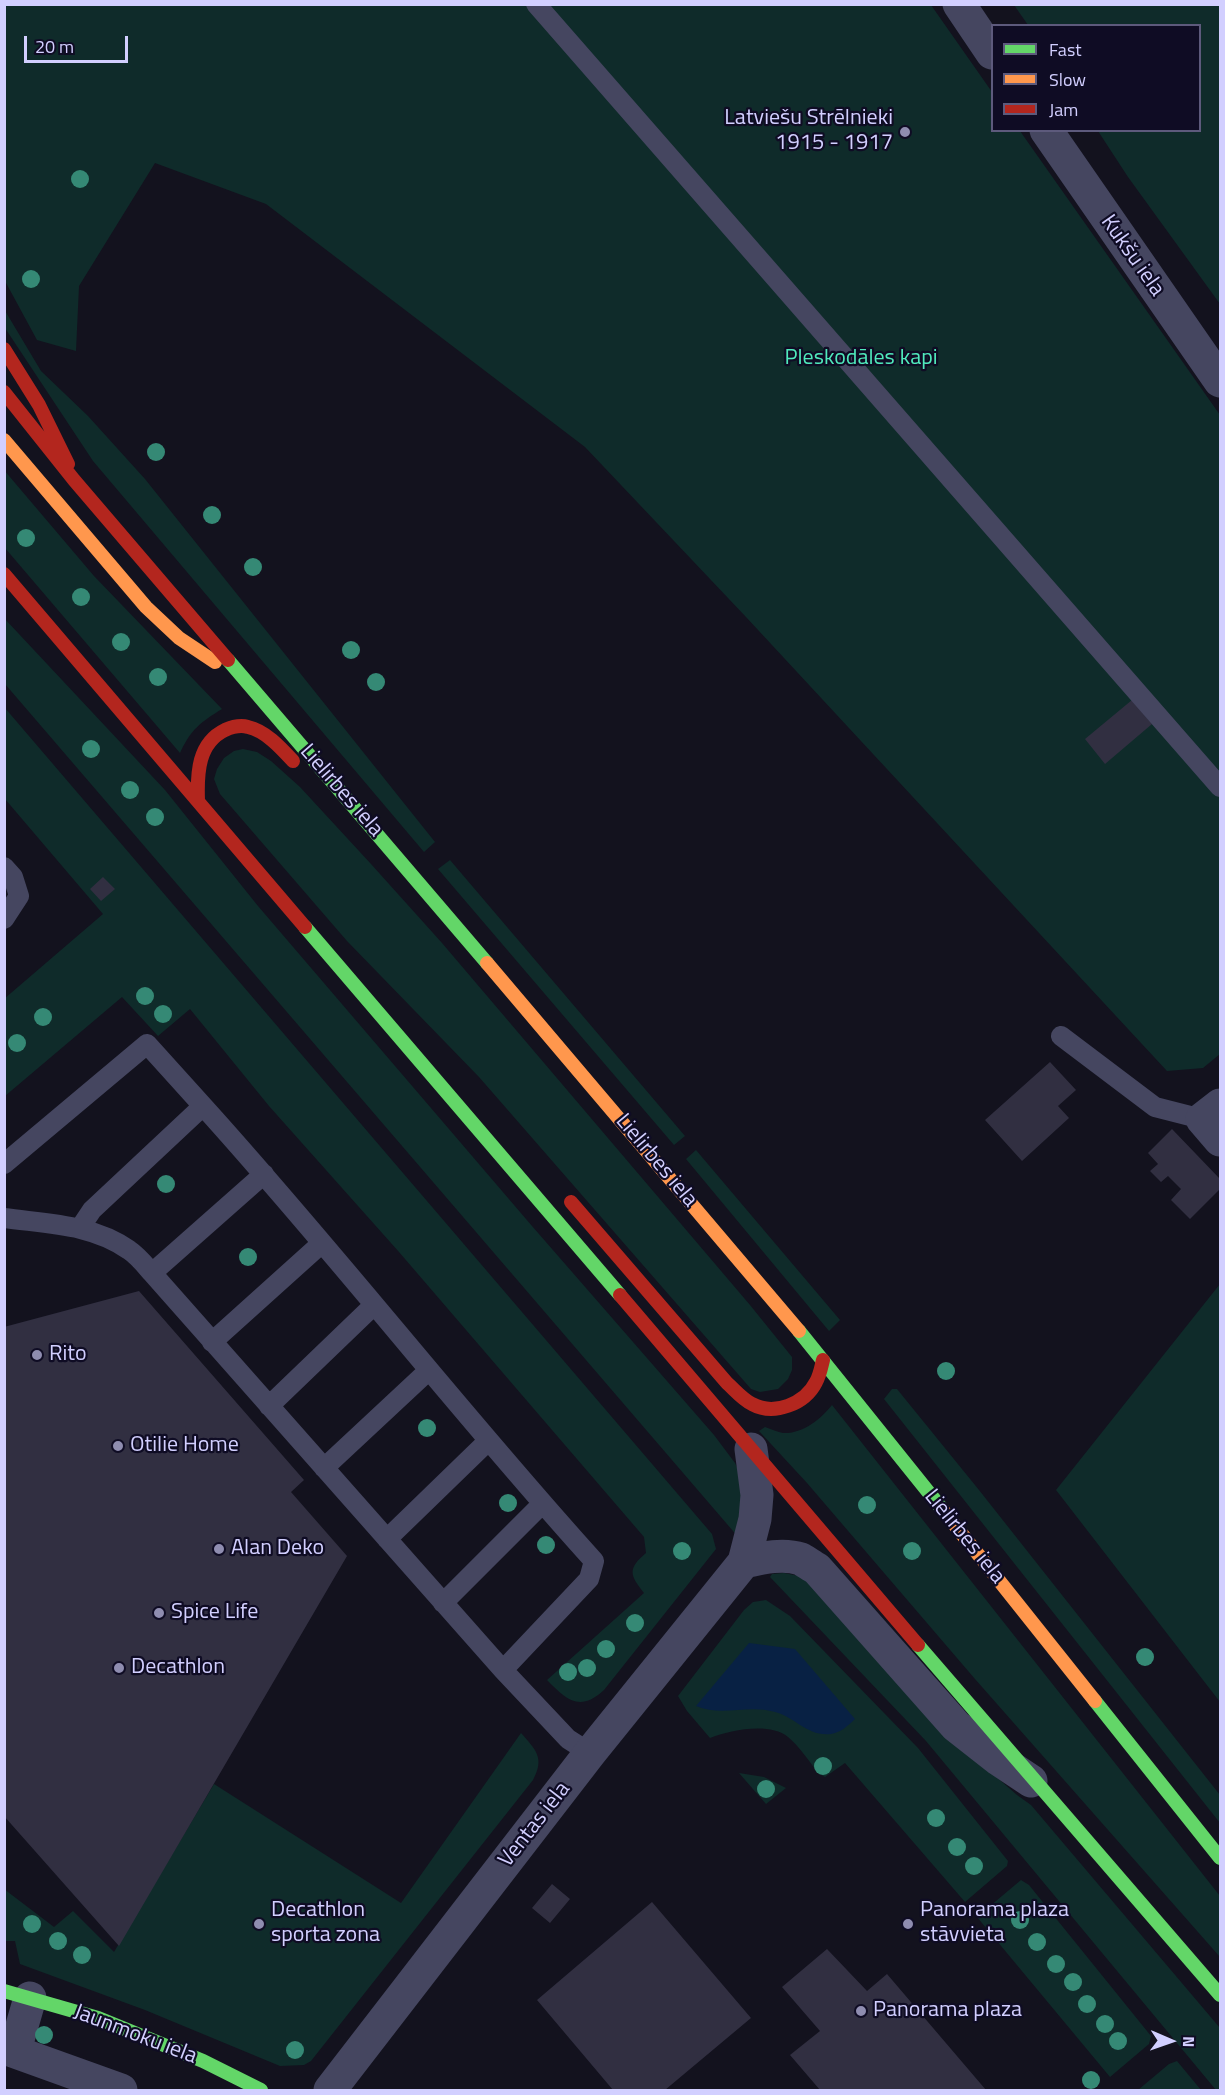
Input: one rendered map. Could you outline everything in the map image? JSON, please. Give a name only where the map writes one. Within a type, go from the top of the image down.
[{"type":"main road","name":"Lielirbes iela","points":[[4,349],[28,384],[57,435],[74,480]]},
{"type":"main road","name":"Lielirbes iela","points":[[4,392],[74,480],[774,1299],[1221,1858]]},
{"type":"main road","points":[[4,440],[146,607],[179,638],[252,687]]},
{"type":"main road","points":[[4,574],[929,1658],[1221,1995]]},
{"type":"main road","points":[[198,800],[199,763],[206,744],[216,734],[231,727],[247,726],[261,733],[303,772]]},
{"type":"main road","points":[[340,813],[382,839]]},
{"type":"main road","points":[[396,1031],[450,1075]]},
{"type":"main road","points":[[561,1191],[727,1383],[754,1405],[771,1409],[788,1407],[802,1399],[815,1384],[823,1360]]},
{"type":"main road","name":"Jaunmoku iela","points":[[17,1994],[98,2018],[203,2061],[261,2091]]},
{"type":"street","points":[[960,4],[991,50]]},
{"type":"street","name":"Kukšu iela","points":[[1047,132],[1221,381]]},
{"type":"street","name":"Ventas iela","points":[[330,2091],[590,1753],[744,1562],[755,1519],[757,1495],[751,1449]]},
{"type":"street","points":[[744,1562],[769,1557],[786,1557],[801,1559],[818,1569],[956,1726],[1047,1792]]},
{"type":"street","points":[[17,1994],[10,2049],[121,2091]]},
{"type":"lane","points":[[536,4],[1221,787]]},
{"type":"lane","points":[[4,867],[13,877],[19,896],[4,919]]},
{"type":"lane","points":[[1061,1036],[1155,1107],[1214,1122]]},
{"type":"lane","points":[[4,1164],[147,1044],[264,1173],[428,1371],[594,1561],[589,1579],[503,1670]]},
{"type":"lane","points":[[80,1228],[92,1210],[203,1106]]},
{"type":"lane","points":[[152,1273],[264,1173]]},
{"type":"lane","points":[[4,1218],[80,1228],[110,1238],[124,1247],[152,1273],[503,1670],[568,1738],[590,1753]]},
{"type":"lane","points":[[212,1342],[322,1243]]},
{"type":"lane","points":[[269,1406],[374,1305]]},
{"type":"lane","points":[[324,1468],[428,1371]]},
{"type":"lane","points":[[387,1539],[488,1441]]},
{"type":"lane","points":[[443,1603],[542,1504]]},
{"type":"green space","name":"Pleskodāles kapi","points":[[4,5],[931,5],[991,91],[991,132],[1021,132],[1220,415],[1220,1054],[1203,1068],[1167,1071],[585,447],[266,204],[155,163],[79,286],[76,351],[37,340],[5,281]]},
{"type":"green space","points":[[1014,5],[1220,5],[1220,304],[1128,177],[1099,132],[1201,132],[1201,24],[1027,24]]},
{"type":"green space","points":[[4,309],[41,371],[88,416],[145,479],[435,842],[424,852],[93,461],[5,328]]},
{"type":"green space","points":[[4,470],[94,576],[222,709],[197,727],[180,753],[5,548]]},
{"type":"green space","points":[[4,618],[165,790],[258,906],[714,1435],[735,1463],[745,1484],[739,1538],[5,684]]},
{"type":"green space","points":[[5,708],[712,1534],[716,1549],[604,1690],[595,1697],[587,1701],[573,1701],[560,1693],[547,1680],[644,1593],[633,1577],[633,1568],[646,1553],[644,1537],[399,1252],[269,1106],[190,1009],[158,1036],[122,997],[5,1096],[4,999],[103,914],[5,799]]},
{"type":"green space","points":[[243,749],[257,752],[271,761],[300,787],[371,864],[442,943],[750,1305],[792,1357],[792,1370],[788,1379],[778,1389],[760,1392],[751,1389],[479,1077],[347,941],[220,794],[214,779],[217,769],[224,758],[234,751]]},
{"type":"green space","points":[[450,860],[685,1136],[674,1145],[438,869]]},
{"type":"green space","points":[[696,1150],[840,1320],[829,1331],[686,1159]]},
{"type":"green space","points":[[1220,1284],[1220,1702],[1056,1490]]},
{"type":"green space","points":[[892,1389],[897,1389],[979,1490],[1220,1795],[1220,1823],[884,1399]]},
{"type":"green space","points":[[832,1405],[1220,1896],[1220,1957],[975,1679],[807,1483],[759,1431],[765,1427],[783,1433],[798,1431],[817,1420]]},
{"type":"green space","points":[[784,1573],[815,1582],[937,1725],[1031,1805],[1220,2028],[1220,2090],[1216,2090],[926,1741],[770,1577],[772,1574]]},
{"type":"green space","points":[[766,1600],[790,1616],[918,1748],[1008,1861],[1007,1866],[965,1902],[845,1763],[825,1777],[818,1773],[788,1737],[780,1732],[750,1729],[728,1732],[710,1738],[687,1711],[678,1696],[744,1610],[753,1602]]},
{"type":"green space","name":"Decathlon sporta zona","points":[[521,1733],[537,1755],[538,1766],[533,1780],[311,2061],[304,2065],[280,2066],[145,2010],[20,1964],[15,1941],[5,1941],[4,1889],[54,1927],[73,1911],[114,1952],[214,1784],[401,1903]]},
{"type":"green space","points":[[739,1773],[764,1777],[786,1788],[766,1804]]},
{"type":"green space","points":[[1021,1880],[1029,1885],[1151,2036],[1149,2044],[1110,2077],[977,1917]]},
{"type":"green space","points":[[1177,2061],[1201,2090],[1138,2090],[1169,2064]]},
{"type":"water","points":[[749,1643],[795,1649],[855,1719],[838,1732],[823,1734],[808,1730],[775,1712],[755,1709],[725,1711],[696,1706]]},
{"type":"building","points":[[1132,700],[1152,724],[1105,764],[1085,739]]},
{"type":"building","points":[[103,877],[115,889],[101,901],[90,889]]},
{"type":"building","points":[[1050,1062],[1076,1090],[1058,1106],[1069,1118],[1022,1161],[985,1120]]},
{"type":"building","points":[[1172,1129],[1220,1179],[1220,1189],[1190,1219],[1171,1200],[1181,1189],[1168,1176],[1161,1182],[1150,1171],[1158,1164],[1148,1153]]},
{"type":"building","name":"Spice Life","points":[[139,1291],[304,1480],[291,1492],[347,1556],[119,1946],[4,1816],[4,1327]]},
{"type":"building","points":[[552,1884],[570,1899],[550,1923],[532,1908]]},
{"type":"building","points":[[652,1902],[751,2018],[665,2090],[613,2090],[537,2000]]},
{"type":"building","name":"Panorama plaza","points":[[827,1949],[867,1991],[887,1974],[986,2090],[820,2090],[790,2055],[820,2031],[782,1987]]},
{"type":"traffic: fast","points":[[228,660],[487,963]]},
{"type":"traffic: fast","points":[[305,927],[620,1295]]},
{"type":"traffic: fast","points":[[799,1331],[942,1509]]},
{"type":"traffic: fast","points":[[918,1645],[1220,1995]]},
{"type":"traffic: fast","points":[[1095,1701],[1220,1858]]},
{"type":"traffic: fast","points":[[4,1991],[98,2018],[203,2061],[261,2090]]},
{"type":"traffic: slow","points":[[4,440],[146,607],[179,638],[215,662]]},
{"type":"traffic: slow","points":[[487,963],[799,1331]]},
{"type":"traffic: slow","points":[[942,1509],[1095,1701]]},
{"type":"traffic: jam","points":[[4,349],[39,405],[68,464]]},
{"type":"traffic: jam","points":[[4,392],[74,480],[228,660]]},
{"type":"traffic: jam","points":[[4,574],[305,927]]},
{"type":"traffic: jam","points":[[198,800],[199,769],[204,751],[209,743],[225,730],[239,726],[255,729],[273,741],[293,761]]},
{"type":"traffic: jam","points":[[571,1202],[727,1383],[748,1402],[770,1409],[797,1402],[811,1390],[816,1382],[823,1360]]},
{"type":"traffic: jam","points":[[620,1295],[918,1645]]},
{"type":"place","name":"Latviešu Strēlnieki 1915 - 1917","points":[[905,132]]},
{"type":"place","name":"Rito","points":[[37,1355]]},
{"type":"place","name":"Otilie Home","points":[[118,1446]]},
{"type":"place","name":"Alan Deko","points":[[219,1549]]},
{"type":"place","name":"Spice Life","points":[[159,1613]]},
{"type":"place","name":"Decathlon","points":[[119,1668]]},
{"type":"place","name":"Decathlon sporta zona","points":[[259,1924]]},
{"type":"place","name":"Panorama plaza stāvvieta","points":[[908,1924]]},
{"type":"place","name":"Panorama plaza","points":[[861,2011]]}]
